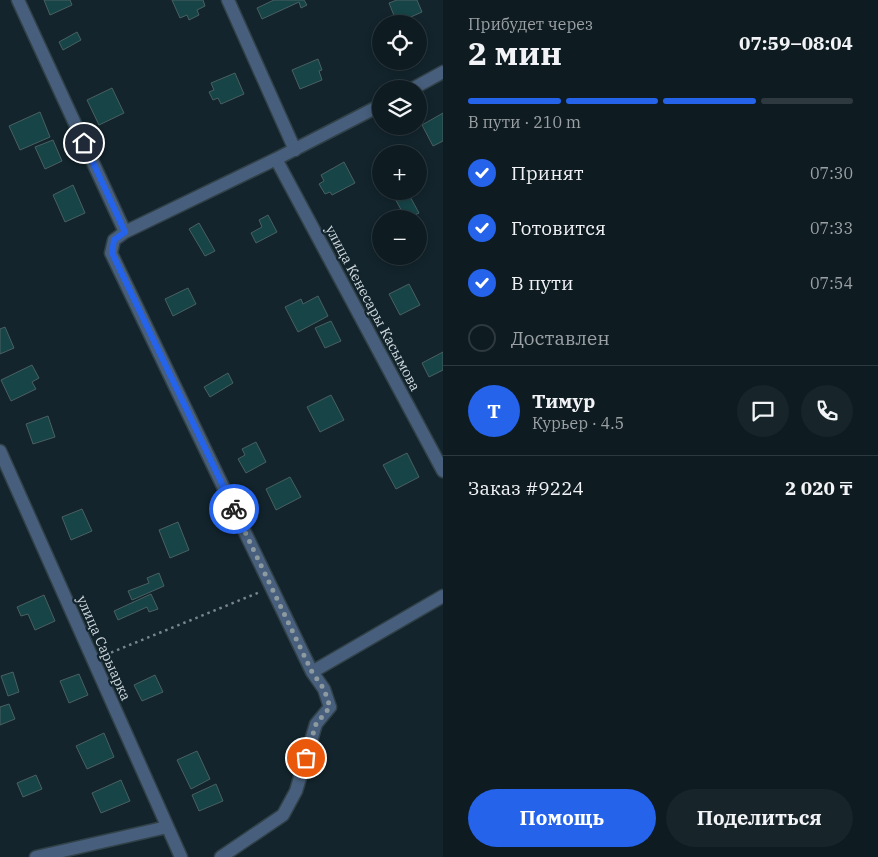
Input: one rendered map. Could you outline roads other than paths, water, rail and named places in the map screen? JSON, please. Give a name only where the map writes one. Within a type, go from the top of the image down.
[{"type":"street","points":[[18,0],[125,232]]},
{"type":"street","points":[[228,0],[295,150]]},
{"type":"street","points":[[427,81],[443,72]]},
{"type":"street","points":[[221,857],[283,815],[296,791],[316,724],[330,707],[324,689],[312,672],[112,253],[114,240],[125,232],[295,150],[372,110]]},
{"type":"street","name":"улица Кенесары Касымова","points":[[276,159],[443,472]]},
{"type":"street","name":"улица Сарыарка","points":[[0,451],[181,857]]},
{"type":"street","points":[[312,672],[443,596]]},
{"type":"street","points":[[36,857],[167,827]]}]
